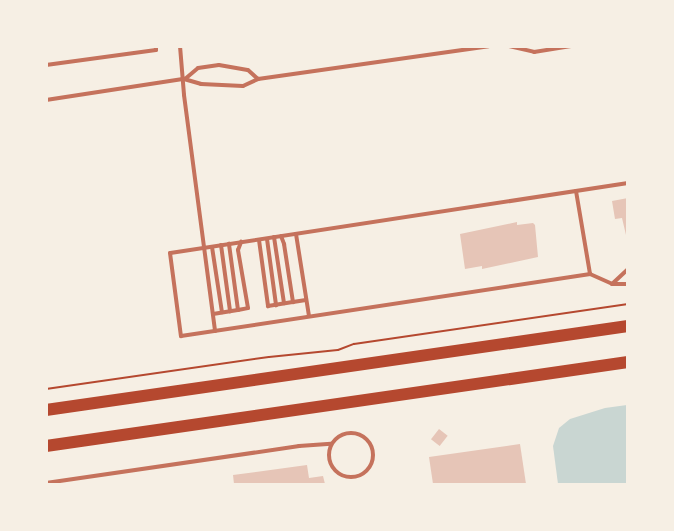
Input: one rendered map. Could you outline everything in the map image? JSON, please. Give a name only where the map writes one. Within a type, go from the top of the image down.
[{"type":"main road","points":[[46,410],[627,326]]},
{"type":"main road","points":[[46,446],[627,362]]},
{"type":"lane","points":[[46,65],[156,50],[156,46]]},
{"type":"lane","points":[[180,46],[184,95],[216,331]]},
{"type":"lane","points":[[46,100],[184,79],[201,84],[248,85],[258,79],[489,46]]},
{"type":"lane","points":[[509,46],[534,52],[573,46]]},
{"type":"lane","points":[[184,79],[198,68],[219,65],[248,70],[258,79]]},
{"type":"lane","points":[[627,183],[170,253],[182,336],[590,274],[612,284],[627,284]]},
{"type":"lane","points":[[576,191],[590,274]]},
{"type":"lane","points":[[297,234],[309,317]]},
{"type":"lane","points":[[281,236],[293,302]]},
{"type":"lane","points":[[274,237],[284,303]]},
{"type":"lane","points":[[267,238],[276,305]]},
{"type":"lane","points":[[259,240],[268,306],[306,300]]},
{"type":"lane","points":[[213,314],[248,308],[238,250],[241,242]]},
{"type":"lane","points":[[229,244],[238,310]]},
{"type":"lane","points":[[221,245],[230,311]]},
{"type":"lane","points":[[212,247],[222,312]]},
{"type":"lane","points":[[612,284],[627,269]]},
{"type":"lane","points":[[46,483],[299,446],[331,444],[342,434],[358,434],[365,437],[373,450],[371,465],[362,475],[342,476],[331,466],[329,451],[331,444]]},
{"type":"path","points":[[46,389],[269,357],[338,350],[354,344],[627,304]]},
{"type":"shaded area","points":[[627,405],[627,484],[558,484],[553,446],[559,428],[570,419],[605,408]]},
{"type":"building","points":[[628,198],[628,235],[626,235],[622,218],[615,219],[612,201]]},
{"type":"building","points":[[517,222],[517,225],[533,223],[535,225],[538,257],[482,269],[482,266],[465,269],[460,234]]},
{"type":"building","points":[[439,429],[448,436],[440,446],[431,439]]},
{"type":"building","points":[[520,444],[526,484],[433,484],[429,457]]},
{"type":"building","points":[[307,465],[309,478],[323,476],[325,484],[234,484],[233,475]]}]
